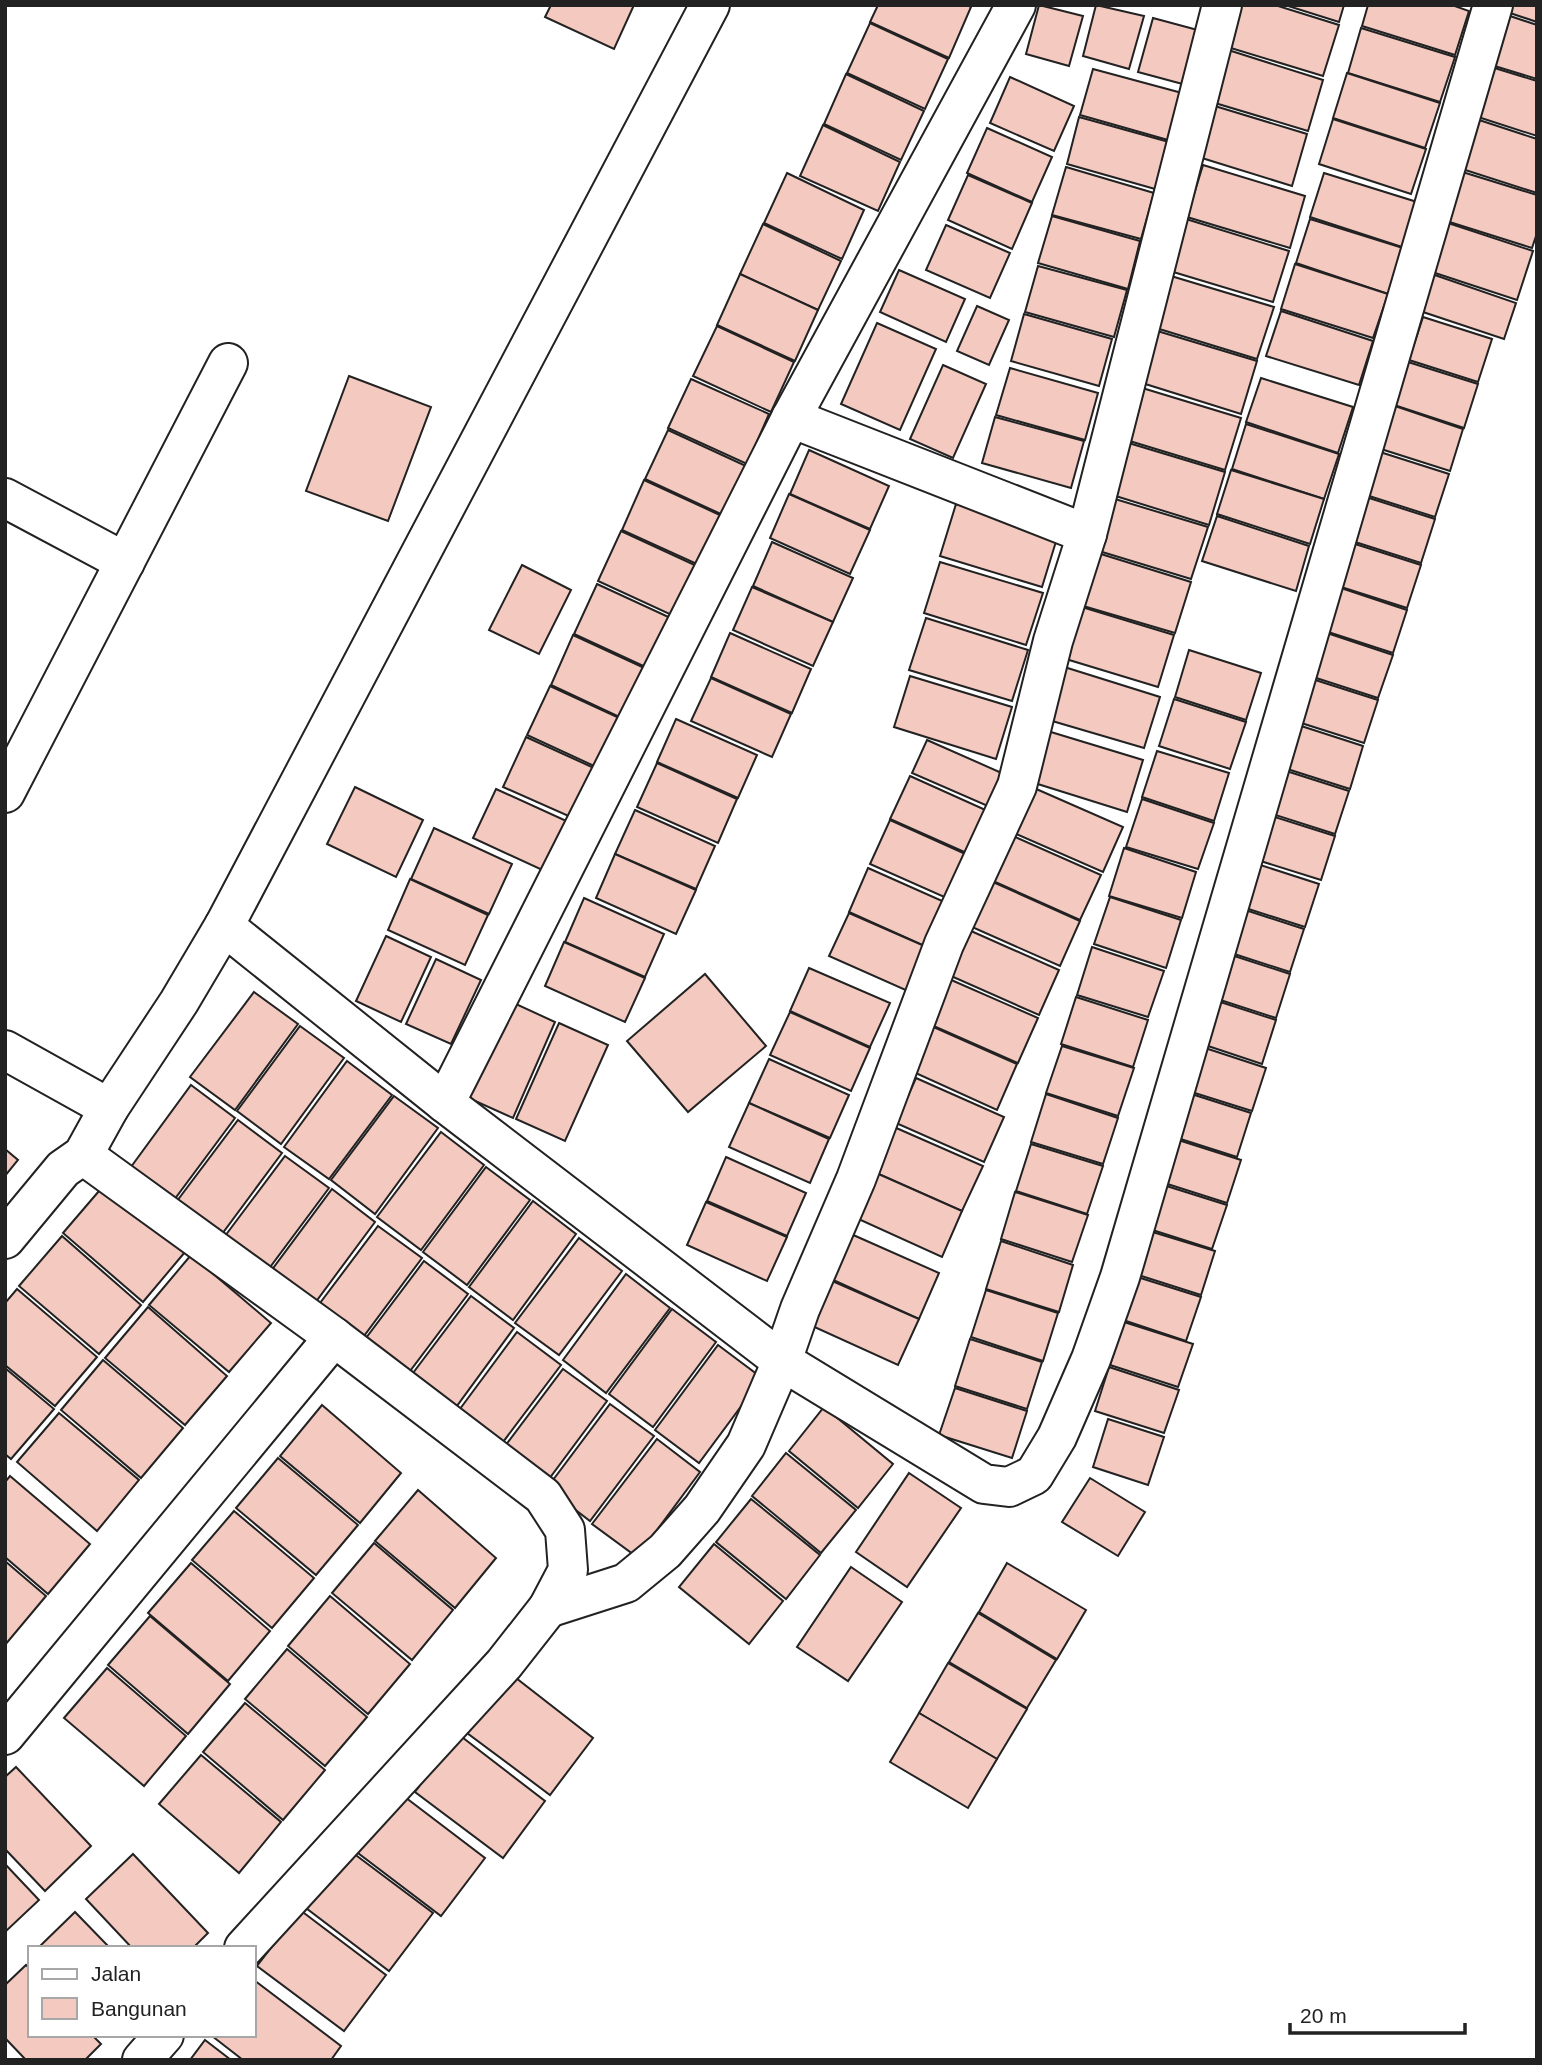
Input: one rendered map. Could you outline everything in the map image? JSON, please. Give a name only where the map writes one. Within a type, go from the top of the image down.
[{"type":"street","points":[[5,1239],[63,1169],[83,1155],[109,1108],[179,1002],[224,926],[710,5]]},
{"type":"street","points":[[445,1103],[792,418],[1016,5]]},
{"type":"street","points":[[548,1608],[626,1583],[665,1551],[702,1509],[746,1445],[782,1361],[800,1309],[856,1179],[944,944],[1017,786],[1053,641],[1087,534],[1222,5]]},
{"type":"street","points":[[224,926],[445,1103],[782,1361],[984,1484],[1009,1487],[1034,1475],[1057,1437],[1091,1359],[1120,1277],[1493,5]]},
{"type":"street","points":[[9,777],[228,363]]},
{"type":"street","points":[[792,418],[1087,534]]},
{"type":"street","points":[[5,498],[125,562]]},
{"type":"street","points":[[5,1050],[109,1108]]},
{"type":"street","points":[[83,1155],[334,1337],[543,1496],[565,1530],[568,1570],[548,1608],[504,1664],[246,1946]]},
{"type":"street","points":[[5,1735],[334,1337]]},
{"type":"street","points":[[142,2060],[162,2037]]},
{"type":"building","points":[[551,5],[634,5],[614,49],[545,17]]},
{"type":"building","points":[[878,5],[971,7],[949,58],[870,22]]},
{"type":"building","points":[[1039,5],[1083,16],[1069,66],[1026,54]]},
{"type":"building","points":[[1096,5],[1144,16],[1129,69],[1083,56]]},
{"type":"building","points":[[1233,5],[1275,5],[1339,25],[1323,76],[1221,45]]},
{"type":"building","points":[[1285,5],[1344,5],[1339,22]]},
{"type":"building","points":[[1368,5],[1452,5],[1469,11],[1455,55],[1362,26]]},
{"type":"building","points":[[1506,5],[1537,5],[1537,22],[1504,11]]},
{"type":"building","points":[[1504,14],[1537,25],[1537,79],[1488,64]]},
{"type":"building","points":[[1153,18],[1205,32],[1190,86],[1138,72]]},
{"type":"building","points":[[870,23],[948,59],[925,109],[847,73]]},
{"type":"building","points":[[1361,28],[1455,57],[1440,102],[1348,73]]},
{"type":"building","points":[[1222,48],[1323,80],[1308,131],[1205,100]]},
{"type":"building","points":[[1488,66],[1537,81],[1537,136],[1472,115]]},
{"type":"building","points":[[1093,69],[1182,93],[1168,140],[1080,115]]},
{"type":"building","points":[[1347,73],[1440,103],[1425,148],[1333,118]]},
{"type":"building","points":[[846,74],[924,111],[901,160],[824,124]]},
{"type":"building","points":[[1010,77],[1074,106],[1054,151],[990,123]]},
{"type":"building","points":[[1205,103],[1307,134],[1292,186],[1189,154]]},
{"type":"building","points":[[1079,117],[1169,142],[1155,189],[1067,164]]},
{"type":"building","points":[[1473,118],[1537,139],[1537,193],[1456,167]]},
{"type":"building","points":[[1333,119],[1426,149],[1411,194],[1319,164]]},
{"type":"building","points":[[823,125],[900,162],[878,211],[800,176]]},
{"type":"building","points":[[987,128],[1052,157],[1032,202],[967,173]]},
{"type":"building","points":[[1203,165],[1305,196],[1290,248],[1187,217]]},
{"type":"building","points":[[1066,167],[1154,193],[1141,239],[1052,215]]},
{"type":"building","points":[[1456,170],[1537,195],[1537,233],[1532,248],[1440,219]]},
{"type":"building","points":[[787,173],[864,210],[842,259],[764,223]]},
{"type":"building","points":[[1324,173],[1417,202],[1402,247],[1310,217]]},
{"type":"building","points":[[968,175],[1032,203],[1012,249],[948,220]]},
{"type":"building","points":[[1052,216],[1140,241],[1128,289],[1038,263]]},
{"type":"building","points":[[1186,219],[1289,251],[1273,302],[1170,271]]},
{"type":"building","points":[[1310,219],[1403,248],[1388,294],[1296,263]]},
{"type":"building","points":[[1442,221],[1533,251],[1517,300],[1426,270]]},
{"type":"building","points":[[763,224],[841,261],[818,310],[740,274]]},
{"type":"building","points":[[946,225],[1010,253],[990,298],[926,270]]},
{"type":"building","points":[[1295,264],[1388,294],[1373,338],[1281,309]]},
{"type":"building","points":[[1038,266],[1127,290],[1114,337],[1025,312]]},
{"type":"building","points":[[899,270],[965,299],[946,342],[880,312]]},
{"type":"building","points":[[1426,272],[1516,303],[1504,339],[1414,309]]},
{"type":"building","points":[[740,274],[818,310],[795,361],[717,325]]},
{"type":"building","points":[[1171,276],[1274,307],[1257,359],[1156,328]]},
{"type":"building","points":[[977,306],[1009,320],[989,365],[957,351]]},
{"type":"building","points":[[1281,311],[1373,341],[1359,385],[1266,356]]},
{"type":"building","points":[[1024,314],[1112,339],[1099,386],[1011,361]]},
{"type":"building","points":[[1423,317],[1492,339],[1478,382],[1409,360]]},
{"type":"building","points":[[877,323],[936,349],[900,430],[841,404]]},
{"type":"building","points":[[717,326],[794,362],[771,412],[693,376]]},
{"type":"building","points":[[1154,330],[1257,361],[1241,414],[1139,382]]},
{"type":"building","points":[[1408,362],[1478,384],[1464,428],[1394,405]]},
{"type":"building","points":[[943,365],[986,384],[953,458],[910,439]]},
{"type":"building","points":[[1010,368],[1098,393],[1085,440],[996,415]]},
{"type":"building","points":[[349,376],[431,407],[388,521],[306,491]]},
{"type":"building","points":[[1261,378],[1353,407],[1338,453],[1246,422]]},
{"type":"building","points":[[691,379],[769,414],[747,464],[668,428]]},
{"type":"building","points":[[1139,387],[1241,418],[1225,470],[1123,439]]},
{"type":"building","points":[[1395,406],[1463,429],[1450,471],[1381,449]]},
{"type":"building","points":[[995,417],[1084,441],[1071,488],[982,463]]},
{"type":"building","points":[[1246,424],[1339,454],[1324,499],[1232,469]]},
{"type":"building","points":[[668,430],[746,466],[723,515],[645,479]]},
{"type":"building","points":[[1122,441],[1225,472],[1209,525],[1106,493]]},
{"type":"building","points":[[809,450],[889,486],[870,529],[790,494]]},
{"type":"building","points":[[1380,452],[1449,474],[1435,517],[1366,495]]},
{"type":"building","points":[[1231,470],[1324,499],[1310,544],[1217,514]]},
{"type":"building","points":[[644,480],[722,516],[699,565],[622,530]]},
{"type":"building","points":[[789,494],[870,530],[850,574],[770,538]]},
{"type":"building","points":[[1105,496],[1208,527],[1191,579],[1089,548]]},
{"type":"building","points":[[1366,497],[1435,519],[1421,563],[1352,541]]},
{"type":"building","points":[[956,504],[1058,535],[1042,587],[940,556]]},
{"type":"building","points":[[1217,516],[1309,546],[1296,591],[1202,561]]},
{"type":"building","points":[[621,531],[699,567],[676,617],[598,581]]},
{"type":"building","points":[[772,542],[853,578],[833,622],[753,586]]},
{"type":"building","points":[[1352,543],[1421,565],[1407,608],[1338,586]]},
{"type":"building","points":[[1088,550],[1191,582],[1175,633],[1073,603]]},
{"type":"building","points":[[940,562],[1043,593],[1026,645],[924,613]]},
{"type":"building","points":[[522,565],[571,590],[539,654],[489,630]]},
{"type":"building","points":[[597,584],[675,620],[652,670],[574,634]]},
{"type":"building","points":[[752,587],[833,622],[813,666],[733,630]]},
{"type":"building","points":[[1338,587],[1407,610],[1393,653],[1325,631]]},
{"type":"building","points":[[1072,604],[1174,635],[1158,687],[1056,656]]},
{"type":"building","points":[[926,618],[1028,650],[1012,701],[909,670]]},
{"type":"building","points":[[1324,632],[1393,655],[1378,698],[1310,676]]},
{"type":"building","points":[[730,633],[811,669],[792,713],[711,677]]},
{"type":"building","points":[[573,635],[651,671],[628,721],[551,685]]},
{"type":"building","points":[[1189,650],[1261,673],[1246,720],[1175,697]]},
{"type":"building","points":[[1058,665],[1160,697],[1144,748],[1042,718]]},
{"type":"building","points":[[910,676],[1012,707],[996,759],[894,727]]},
{"type":"building","points":[[711,678],[791,714],[772,757],[691,721]]},
{"type":"building","points":[[1309,678],[1378,700],[1364,743],[1295,721]]},
{"type":"building","points":[[550,686],[628,722],[605,771],[527,735]]},
{"type":"building","points":[[1174,699],[1246,722],[1230,769],[1159,746]]},
{"type":"building","points":[[676,719],[757,755],[738,798],[657,762]]},
{"type":"building","points":[[1295,724],[1363,746],[1350,789],[1281,767]]},
{"type":"building","points":[[1041,729],[1143,760],[1127,812],[1025,780]]},
{"type":"building","points":[[526,737],[605,773],[582,822],[503,787]]},
{"type":"building","points":[[927,740],[1004,774],[990,807],[912,773]]},
{"type":"building","points":[[1157,751],[1229,773],[1214,821],[1142,797]]},
{"type":"building","points":[[657,763],[737,799],[718,843],[637,807]]},
{"type":"building","points":[[1280,769],[1349,791],[1335,834],[1266,812]]},
{"type":"building","points":[[910,776],[990,812],[971,855],[890,819]]},
{"type":"building","points":[[355,787],[423,820],[396,877],[327,844]]},
{"type":"building","points":[[1034,788],[1123,827],[1103,872],[1014,833]]},
{"type":"building","points":[[496,789],[573,824],[551,874],[473,838]]},
{"type":"building","points":[[1142,799],[1214,823],[1198,869],[1126,847]]},
{"type":"building","points":[[635,810],[715,846],[696,889],[615,854]]},
{"type":"building","points":[[1265,814],[1335,836],[1321,880],[1251,858]]},
{"type":"building","points":[[890,820],[970,856],[951,900],[870,864]]},
{"type":"building","points":[[434,828],[512,864],[489,914],[411,879]]},
{"type":"building","points":[[1013,836],[1101,875],[1080,920],[993,881]]},
{"type":"building","points":[[1124,848],[1196,872],[1182,918],[1109,896]]},
{"type":"building","points":[[615,854],[696,890],[676,934],[596,898]]},
{"type":"building","points":[[1251,862],[1319,884],[1305,927],[1236,905]]},
{"type":"building","points":[[868,868],[949,904],[929,948],[849,912]]},
{"type":"building","points":[[410,879],[488,915],[465,965],[388,930]]},
{"type":"building","points":[[993,882],[1080,921],[1060,966],[972,927]]},
{"type":"building","points":[[1110,897],[1181,920],[1166,968],[1094,944]]},
{"type":"building","points":[[584,898],[664,934],[645,977],[565,942]]},
{"type":"building","points":[[1236,907],[1304,929],[1290,972],[1222,950]]},
{"type":"building","points":[[849,913],[929,948],[910,992],[829,956]]},
{"type":"building","points":[[971,931],[1059,970],[1039,1015],[951,976]]},
{"type":"building","points":[[386,936],[431,957],[401,1022],[356,1001]]},
{"type":"building","points":[[564,942],[645,978],[625,1022],[545,986]]},
{"type":"building","points":[[1092,947],[1164,971],[1148,1017],[1077,995]]},
{"type":"building","points":[[1222,952],[1290,974],[1276,1018],[1208,996]]},
{"type":"building","points":[[436,959],[481,980],[451,1044],[406,1024]]},
{"type":"building","points":[[809,968],[890,1003],[870,1047],[790,1011]]},
{"type":"building","points":[[705,974],[766,1046],[688,1112],[627,1041]]},
{"type":"building","points":[[949,979],[1038,1018],[1018,1063],[929,1024]]},
{"type":"building","points":[[254,992],[298,1024],[235,1110],[190,1077]]},
{"type":"building","points":[[1076,997],[1148,1020],[1133,1067],[1061,1044]]},
{"type":"building","points":[[1208,998],[1276,1020],[1262,1064],[1193,1041]]},
{"type":"building","points":[[507,1000],[555,1022],[513,1118],[464,1096]]},
{"type":"building","points":[[790,1012],[870,1048],[851,1091],[770,1055]]},
{"type":"building","points":[[559,1023],[608,1045],[565,1141],[516,1119]]},
{"type":"building","points":[[929,1025],[1017,1064],[997,1110],[909,1070]]},
{"type":"building","points":[[300,1026],[344,1058],[281,1144],[237,1111]]},
{"type":"building","points":[[1196,1045],[1266,1068],[1252,1111],[1182,1089]]},
{"type":"building","points":[[1062,1046],[1134,1068],[1118,1116],[1046,1093]]},
{"type":"building","points":[[769,1059],[849,1095],[830,1138],[749,1103]]},
{"type":"building","points":[[347,1061],[392,1095],[329,1179],[284,1147]]},
{"type":"building","points":[[916,1078],[1004,1117],[984,1162],[896,1123]]},
{"type":"building","points":[[191,1085],[235,1118],[171,1204],[128,1171]]},
{"type":"building","points":[[1182,1091],[1251,1113],[1237,1157],[1168,1135]]},
{"type":"building","points":[[1046,1094],[1118,1118],[1103,1164],[1031,1142]]},
{"type":"building","points":[[394,1096],[438,1128],[375,1214],[331,1180]]},
{"type":"building","points":[[749,1103],[829,1139],[810,1183],[729,1147]]},
{"type":"building","points":[[238,1120],[282,1153],[219,1238],[174,1205]]},
{"type":"building","points":[[894,1127],[983,1166],[962,1211],[874,1172]]},
{"type":"building","points":[[441,1132],[484,1165],[421,1250],[377,1217]]},
{"type":"building","points":[[1172,1138],[1241,1160],[1227,1203],[1158,1181]]},
{"type":"building","points":[[1031,1144],[1103,1166],[1087,1214],[1016,1191]]},
{"type":"building","points":[[5,1149],[18,1160],[5,1176]]},
{"type":"building","points":[[285,1156],[329,1188],[265,1274],[222,1240]]},
{"type":"building","points":[[726,1157],[806,1193],[787,1236],[707,1201]]},
{"type":"building","points":[[486,1167],[530,1200],[467,1285],[423,1252]]},
{"type":"building","points":[[874,1172],[962,1211],[942,1257],[854,1217]]},
{"type":"building","points":[[1157,1183],[1227,1205],[1212,1249],[1143,1227]]},
{"type":"building","points":[[105,1184],[185,1252],[143,1302],[63,1233]]},
{"type":"building","points":[[332,1189],[375,1222],[312,1307],[268,1275]]},
{"type":"building","points":[[1015,1192],[1088,1215],[1072,1262],[1001,1239]]},
{"type":"building","points":[[533,1201],[576,1234],[513,1320],[469,1287]]},
{"type":"building","points":[[706,1202],[787,1237],[767,1281],[687,1245]]},
{"type":"building","points":[[378,1226],[422,1258],[358,1344],[314,1311]]},
{"type":"building","points":[[1146,1230],[1215,1251],[1201,1295],[1132,1273]]},
{"type":"building","points":[[851,1234],[939,1273],[919,1319],[831,1279]]},
{"type":"building","points":[[62,1236],[141,1305],[99,1354],[19,1286]]},
{"type":"building","points":[[579,1238],[622,1271],[559,1355],[515,1323]]},
{"type":"building","points":[[1001,1241],[1073,1265],[1059,1312],[986,1289]]},
{"type":"building","points":[[191,1255],[271,1323],[229,1372],[149,1305]]},
{"type":"building","points":[[424,1261],[468,1294],[404,1379],[360,1346]]},
{"type":"building","points":[[626,1274],[670,1308],[606,1393],[563,1360]]},
{"type":"building","points":[[1131,1275],[1201,1297],[1186,1341],[1117,1318]]},
{"type":"building","points":[[830,1280],[919,1319],[898,1365],[810,1325]]},
{"type":"building","points":[[17,1289],[97,1357],[55,1406],[5,1365],[5,1303]]},
{"type":"building","points":[[986,1290],[1058,1313],[1043,1361],[971,1337]]},
{"type":"building","points":[[471,1296],[514,1328],[451,1414],[407,1381]]},
{"type":"building","points":[[148,1307],[227,1376],[185,1425],[105,1358]]},
{"type":"building","points":[[672,1309],[716,1342],[653,1427],[609,1394]]},
{"type":"building","points":[[1124,1322],[1193,1344],[1178,1387],[1110,1365]]},
{"type":"building","points":[[517,1332],[561,1365],[497,1450],[454,1417]]},
{"type":"building","points":[[970,1339],[1042,1362],[1027,1409],[955,1386]]},
{"type":"building","points":[[718,1345],[762,1378],[699,1463],[655,1430]]},
{"type":"building","points":[[103,1360],[183,1428],[141,1478],[61,1410]]},
{"type":"building","points":[[1109,1367],[1179,1390],[1164,1433],[1095,1411]]},
{"type":"building","points":[[5,1368],[54,1409],[11,1459],[5,1454]]},
{"type":"building","points":[[563,1369],[607,1401],[543,1487],[499,1454]]},
{"type":"building","points":[[955,1388],[1027,1411],[1012,1458],[939,1435]]},
{"type":"building","points":[[610,1404],[654,1436],[590,1521],[547,1488]]},
{"type":"building","points":[[322,1405],[401,1473],[360,1523],[280,1456]]},
{"type":"building","points":[[824,1407],[893,1464],[858,1508],[789,1451]]},
{"type":"building","points":[[59,1413],[139,1480],[97,1531],[17,1462]]},
{"type":"building","points":[[1108,1419],[1164,1437],[1148,1485],[1093,1467]]},
{"type":"building","points":[[657,1439],[700,1472],[637,1557],[592,1524]]},
{"type":"building","points":[[786,1453],[856,1510],[821,1553],[752,1496]]},
{"type":"building","points":[[278,1458],[358,1525],[316,1575],[236,1508]]},
{"type":"building","points":[[909,1473],[961,1508],[907,1587],[856,1552]]},
{"type":"building","points":[[10,1476],[90,1544],[48,1594],[5,1557],[5,1482]]},
{"type":"building","points":[[1090,1478],[1145,1512],[1118,1556],[1062,1522]]},
{"type":"building","points":[[418,1490],[496,1558],[455,1608],[375,1541]]},
{"type":"building","points":[[751,1499],[820,1555],[786,1599],[716,1542]]},
{"type":"building","points":[[234,1511],[314,1578],[272,1628],[192,1560]]},
{"type":"building","points":[[374,1543],[453,1610],[412,1660],[332,1593]]},
{"type":"building","points":[[714,1544],[783,1601],[749,1644],[679,1587]]},
{"type":"building","points":[[5,1561],[46,1596],[5,1645]]},
{"type":"building","points":[[191,1563],[270,1631],[228,1681],[148,1613]]},
{"type":"building","points":[[1007,1563],[1086,1610],[1057,1659],[979,1612]]},
{"type":"building","points":[[851,1567],[902,1602],[848,1681],[797,1647]]},
{"type":"building","points":[[330,1596],[410,1664],[368,1714],[288,1646]]},
{"type":"building","points":[[978,1613],[1056,1660],[1027,1708],[949,1662]]},
{"type":"building","points":[[150,1616],[230,1684],[188,1734],[108,1665]]},
{"type":"building","points":[[287,1649],[367,1717],[325,1766],[245,1699]]},
{"type":"building","points":[[948,1663],[1027,1709],[997,1759],[919,1713]]},
{"type":"building","points":[[107,1668],[186,1736],[144,1786],[64,1718]]},
{"type":"building","points":[[507,1671],[593,1738],[550,1795],[463,1730]]},
{"type":"building","points":[[245,1703],[325,1770],[283,1820],[203,1752]]},
{"type":"building","points":[[919,1713],[997,1759],[968,1808],[890,1762]]},
{"type":"building","points":[[458,1734],[545,1801],[503,1858],[415,1792]]},
{"type":"building","points":[[201,1755],[281,1822],[239,1873],[159,1804]]},
{"type":"building","points":[[16,1767],[91,1846],[45,1891],[5,1849],[5,1777]]},
{"type":"building","points":[[397,1791],[485,1858],[441,1916],[354,1850]]},
{"type":"building","points":[[345,1847],[433,1913],[389,1971],[302,1905]]},
{"type":"building","points":[[133,1854],[208,1933],[195,1946],[130,1946],[86,1899]]},
{"type":"building","points":[[5,1864],[39,1900],[5,1932]]},
{"type":"building","points":[[300,1910],[386,1975],[344,2031],[257,1966]]},
{"type":"building","points":[[75,1912],[108,1946],[40,1946]]},
{"type":"building","points":[[26,1965],[28,1967],[28,2037],[94,2037],[101,2044],[85,2060],[26,2060],[5,2038],[5,1985]]},
{"type":"building","points":[[256,1982],[341,2046],[331,2060],[243,2060],[213,2037],[256,2037]]},
{"type":"building","points":[[205,2040],[231,2060],[190,2060]]}]
